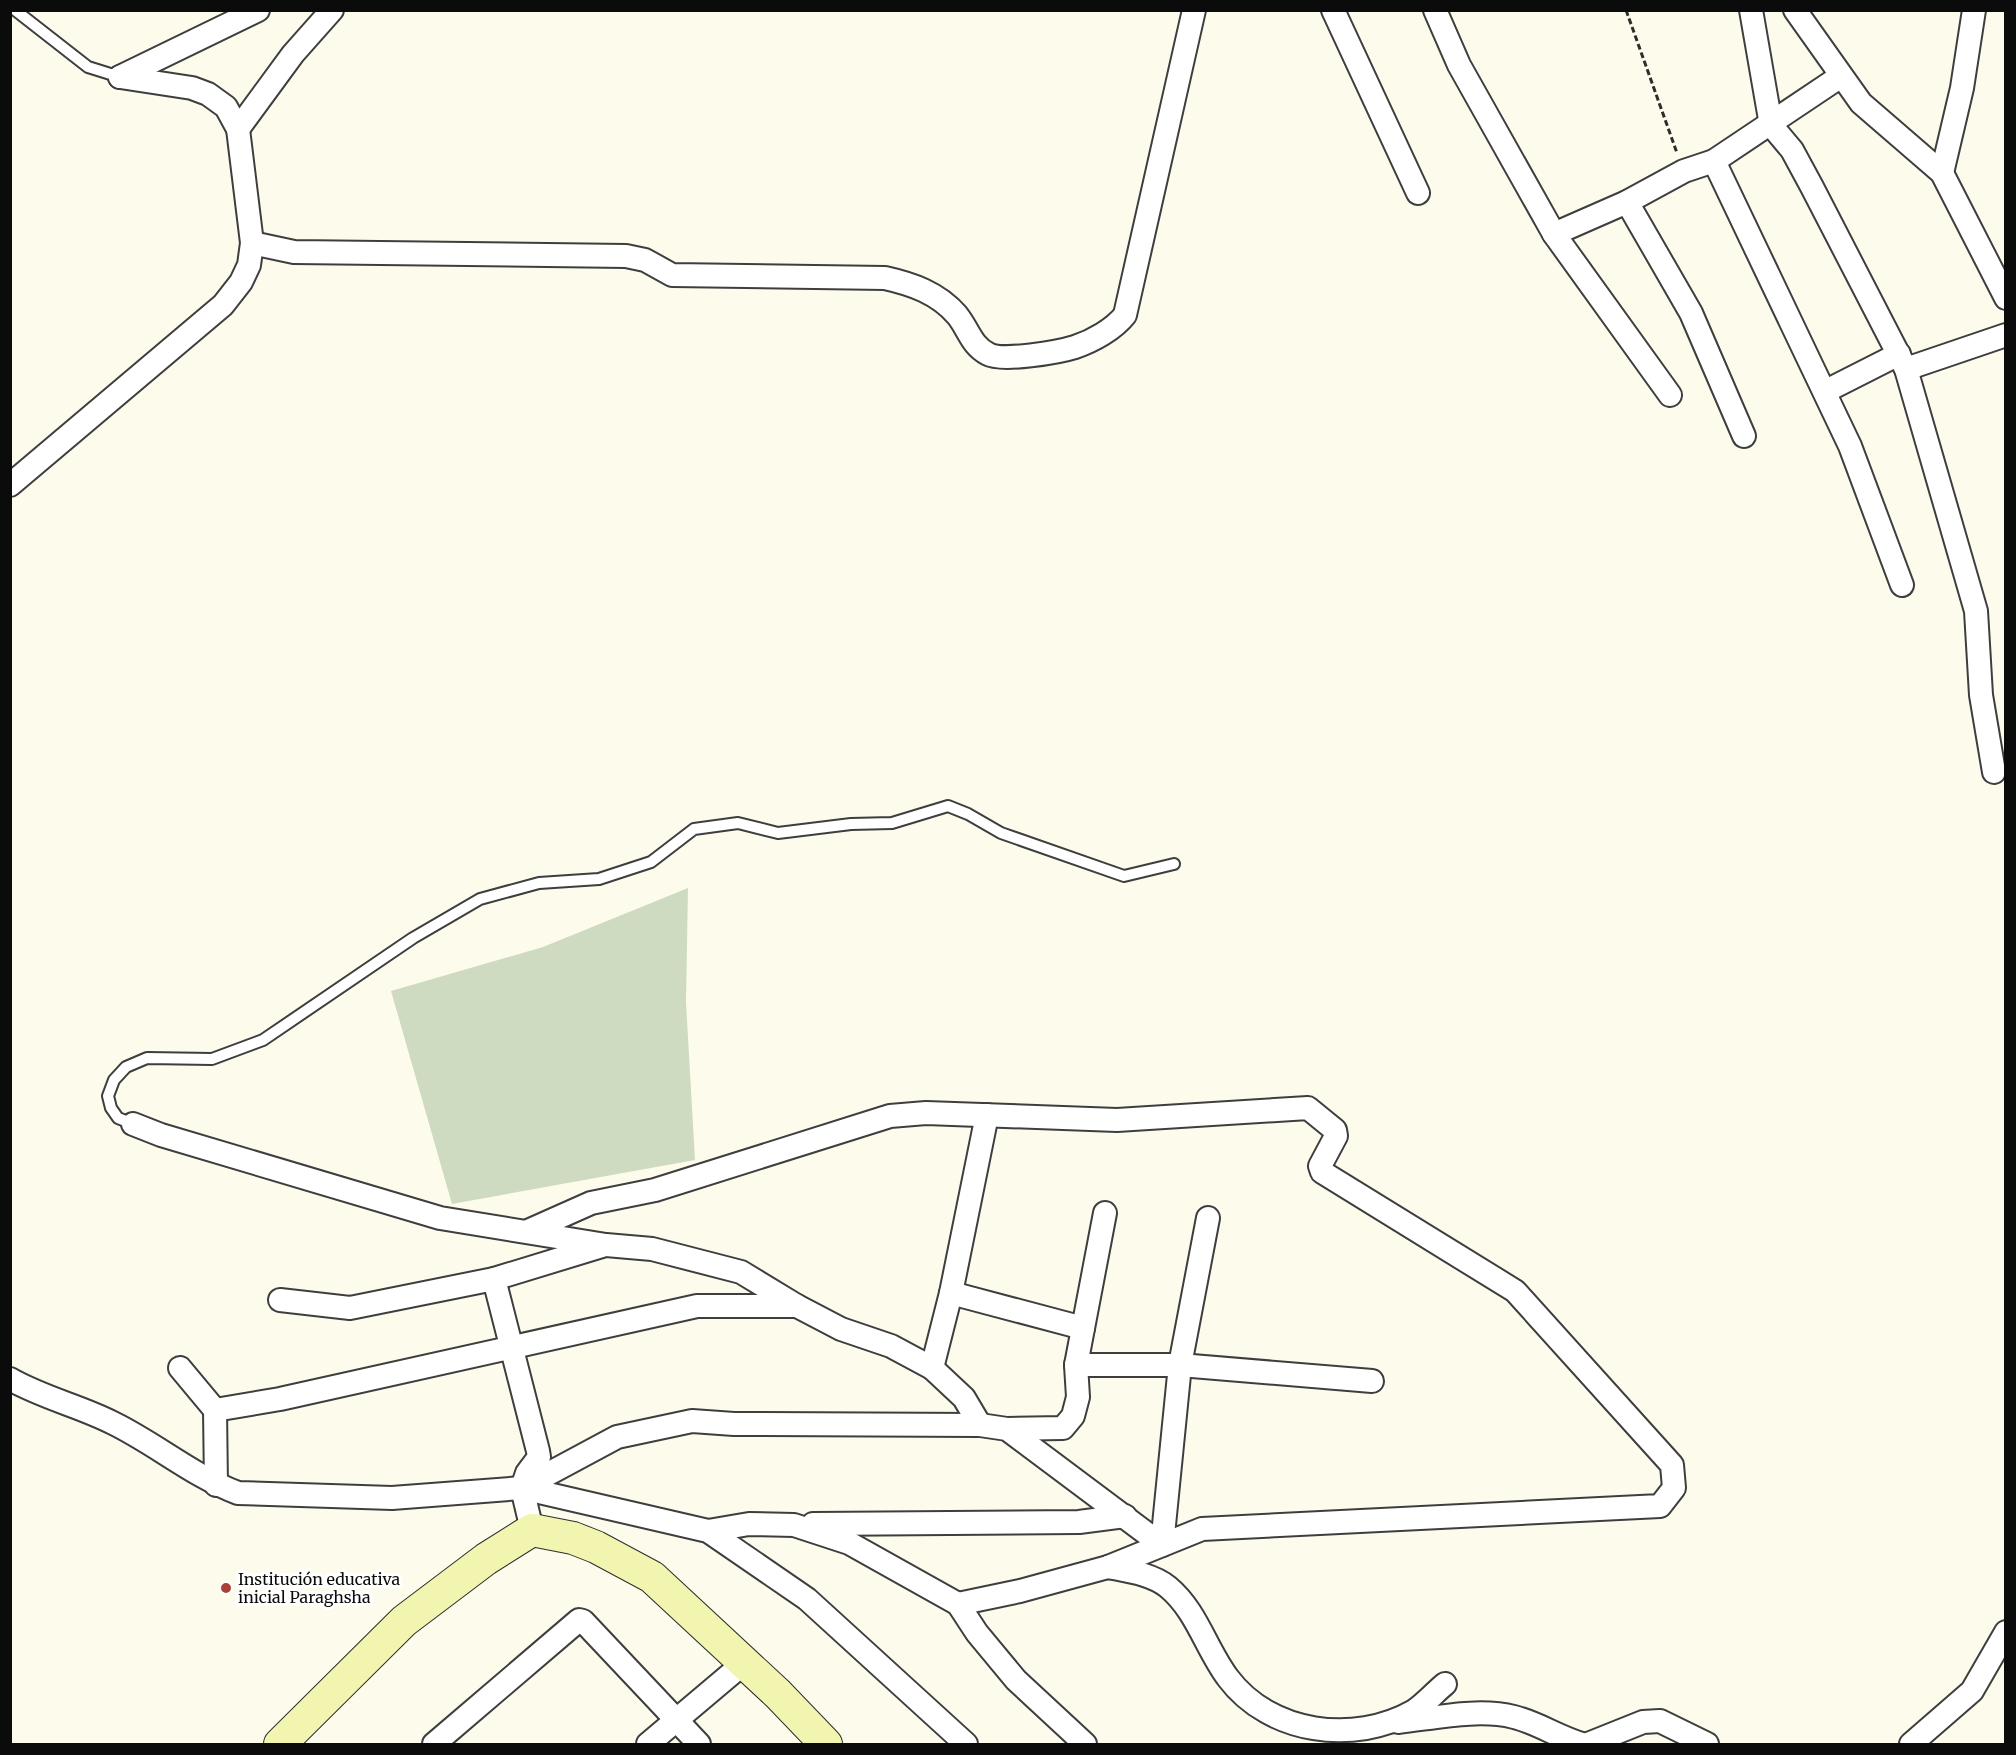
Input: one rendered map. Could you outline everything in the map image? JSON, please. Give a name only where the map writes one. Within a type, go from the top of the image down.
[{"type":"main road","points":[[280,1744],[404,1621],[486,1559],[532,1530],[573,1538],[596,1547],[652,1577],[826,1744]]},
{"type":"street","points":[[120,77],[258,10]]},
{"type":"street","points":[[238,129],[293,54],[332,10]]},
{"type":"street","points":[[252,243],[294,252],[626,256],[645,260],[672,275],[885,278],[910,284],[944,303],[958,316],[974,344],[992,356],[1013,356],[1075,346],[1109,330],[1125,315],[1194,10]]},
{"type":"street","points":[[1333,10],[1418,193]]},
{"type":"street","points":[[1435,10],[1459,65],[1554,234],[1670,395]]},
{"type":"street","points":[[1751,10],[1771,125],[1792,150],[1903,361],[1976,611],[1981,695],[1994,772]]},
{"type":"street","points":[[1795,10],[1861,104],[1942,172],[2006,298]]},
{"type":"street","points":[[1942,172],[1962,88],[1974,10]]},
{"type":"street","points":[[1554,234],[1627,202],[1684,171],[1714,161],[1841,76]]},
{"type":"street","points":[[10,485],[223,305],[241,282],[249,265],[252,243],[238,129],[226,106],[208,94],[192,88],[120,77]]},
{"type":"street","points":[[1714,161],[1826,391],[1850,446],[1902,585]]},
{"type":"street","points":[[1627,202],[1691,313],[1744,436]]},
{"type":"street","points":[[1826,391],[1903,361],[2006,335]]},
{"type":"street","points":[[528,1231],[591,1203],[655,1191],[890,1116],[926,1113],[1117,1120],[1308,1108],[1335,1130],[1336,1136],[1320,1166],[1322,1172],[1515,1291],[1672,1465],[1674,1488],[1660,1506],[1202,1529],[1108,1566],[1020,1591],[958,1604]]},
{"type":"street","points":[[932,1368],[951,1293],[987,1115]]},
{"type":"street","points":[[133,1124],[161,1136],[440,1218],[606,1245],[652,1249],[741,1272],[797,1306],[842,1329],[891,1346],[932,1368],[964,1398],[980,1425]]},
{"type":"street","points":[[522,1488],[617,1437],[692,1421],[734,1424],[980,1425],[1007,1429],[1063,1428],[1073,1416],[1078,1397],[1076,1365],[1105,1213]]},
{"type":"street","points":[[1162,1545],[1180,1365],[1208,1218]]},
{"type":"street","points":[[280,1300],[350,1308],[494,1279],[606,1245]]},
{"type":"street","points":[[494,1279],[539,1457],[526,1473],[522,1488],[532,1530]]},
{"type":"street","points":[[951,1293],[1083,1328]]},
{"type":"street","points":[[215,1410],[280,1399],[697,1306],[797,1306]]},
{"type":"street","points":[[1076,1365],[1180,1365],[1372,1382]]},
{"type":"street","points":[[180,1368],[215,1410],[216,1485]]},
{"type":"street","points":[[10,1379],[25,1388],[112,1422],[216,1485],[238,1493],[265,1496],[392,1498],[522,1488],[708,1531],[807,1599],[966,1744]]},
{"type":"street","points":[[1007,1429],[1162,1545]]},
{"type":"street","points":[[708,1531],[749,1524],[1079,1522],[1125,1516]]},
{"type":"street","points":[[794,1525],[849,1543],[958,1604],[977,1633],[1016,1680],[1085,1744]]},
{"type":"street","points":[[1108,1566],[1155,1578],[1168,1587],[1188,1608],[1226,1676],[1244,1699],[1265,1713],[1300,1727],[1335,1730],[1490,1713],[1533,1723],[1554,1735],[1582,1744]]},
{"type":"street","points":[[435,1744],[579,1620],[583,1621],[699,1744]]},
{"type":"street","points":[[1911,1744],[1972,1691],[2006,1632]]},
{"type":"street","points":[[648,1744],[744,1663]]},
{"type":"street","points":[[1385,1724],[1415,1710],[1445,1684]]},
{"type":"street","points":[[1588,1744],[1643,1722],[1660,1721],[1707,1744]]},
{"type":"lane","points":[[15,10],[88,68],[120,77]]},
{"type":"lane","points":[[133,1124],[118,1118],[111,1108],[108,1096],[114,1080],[126,1067],[147,1058],[212,1059],[263,1040],[413,938],[480,899],[538,883],[599,879],[651,862],[694,830],[738,823],[778,832],[851,824],[892,823],[948,806],[968,814],[1001,833],[1124,876],[1174,864]]},
{"type":"path","points":[[1626,10],[1684,171]]},
{"type":"green space","points":[[688,888],[686,1002],[695,1160],[452,1204],[391,991],[543,947]]},
{"type":"place","name":"Institución educativa inicial Paraghsha","points":[[226,1588]]}]
